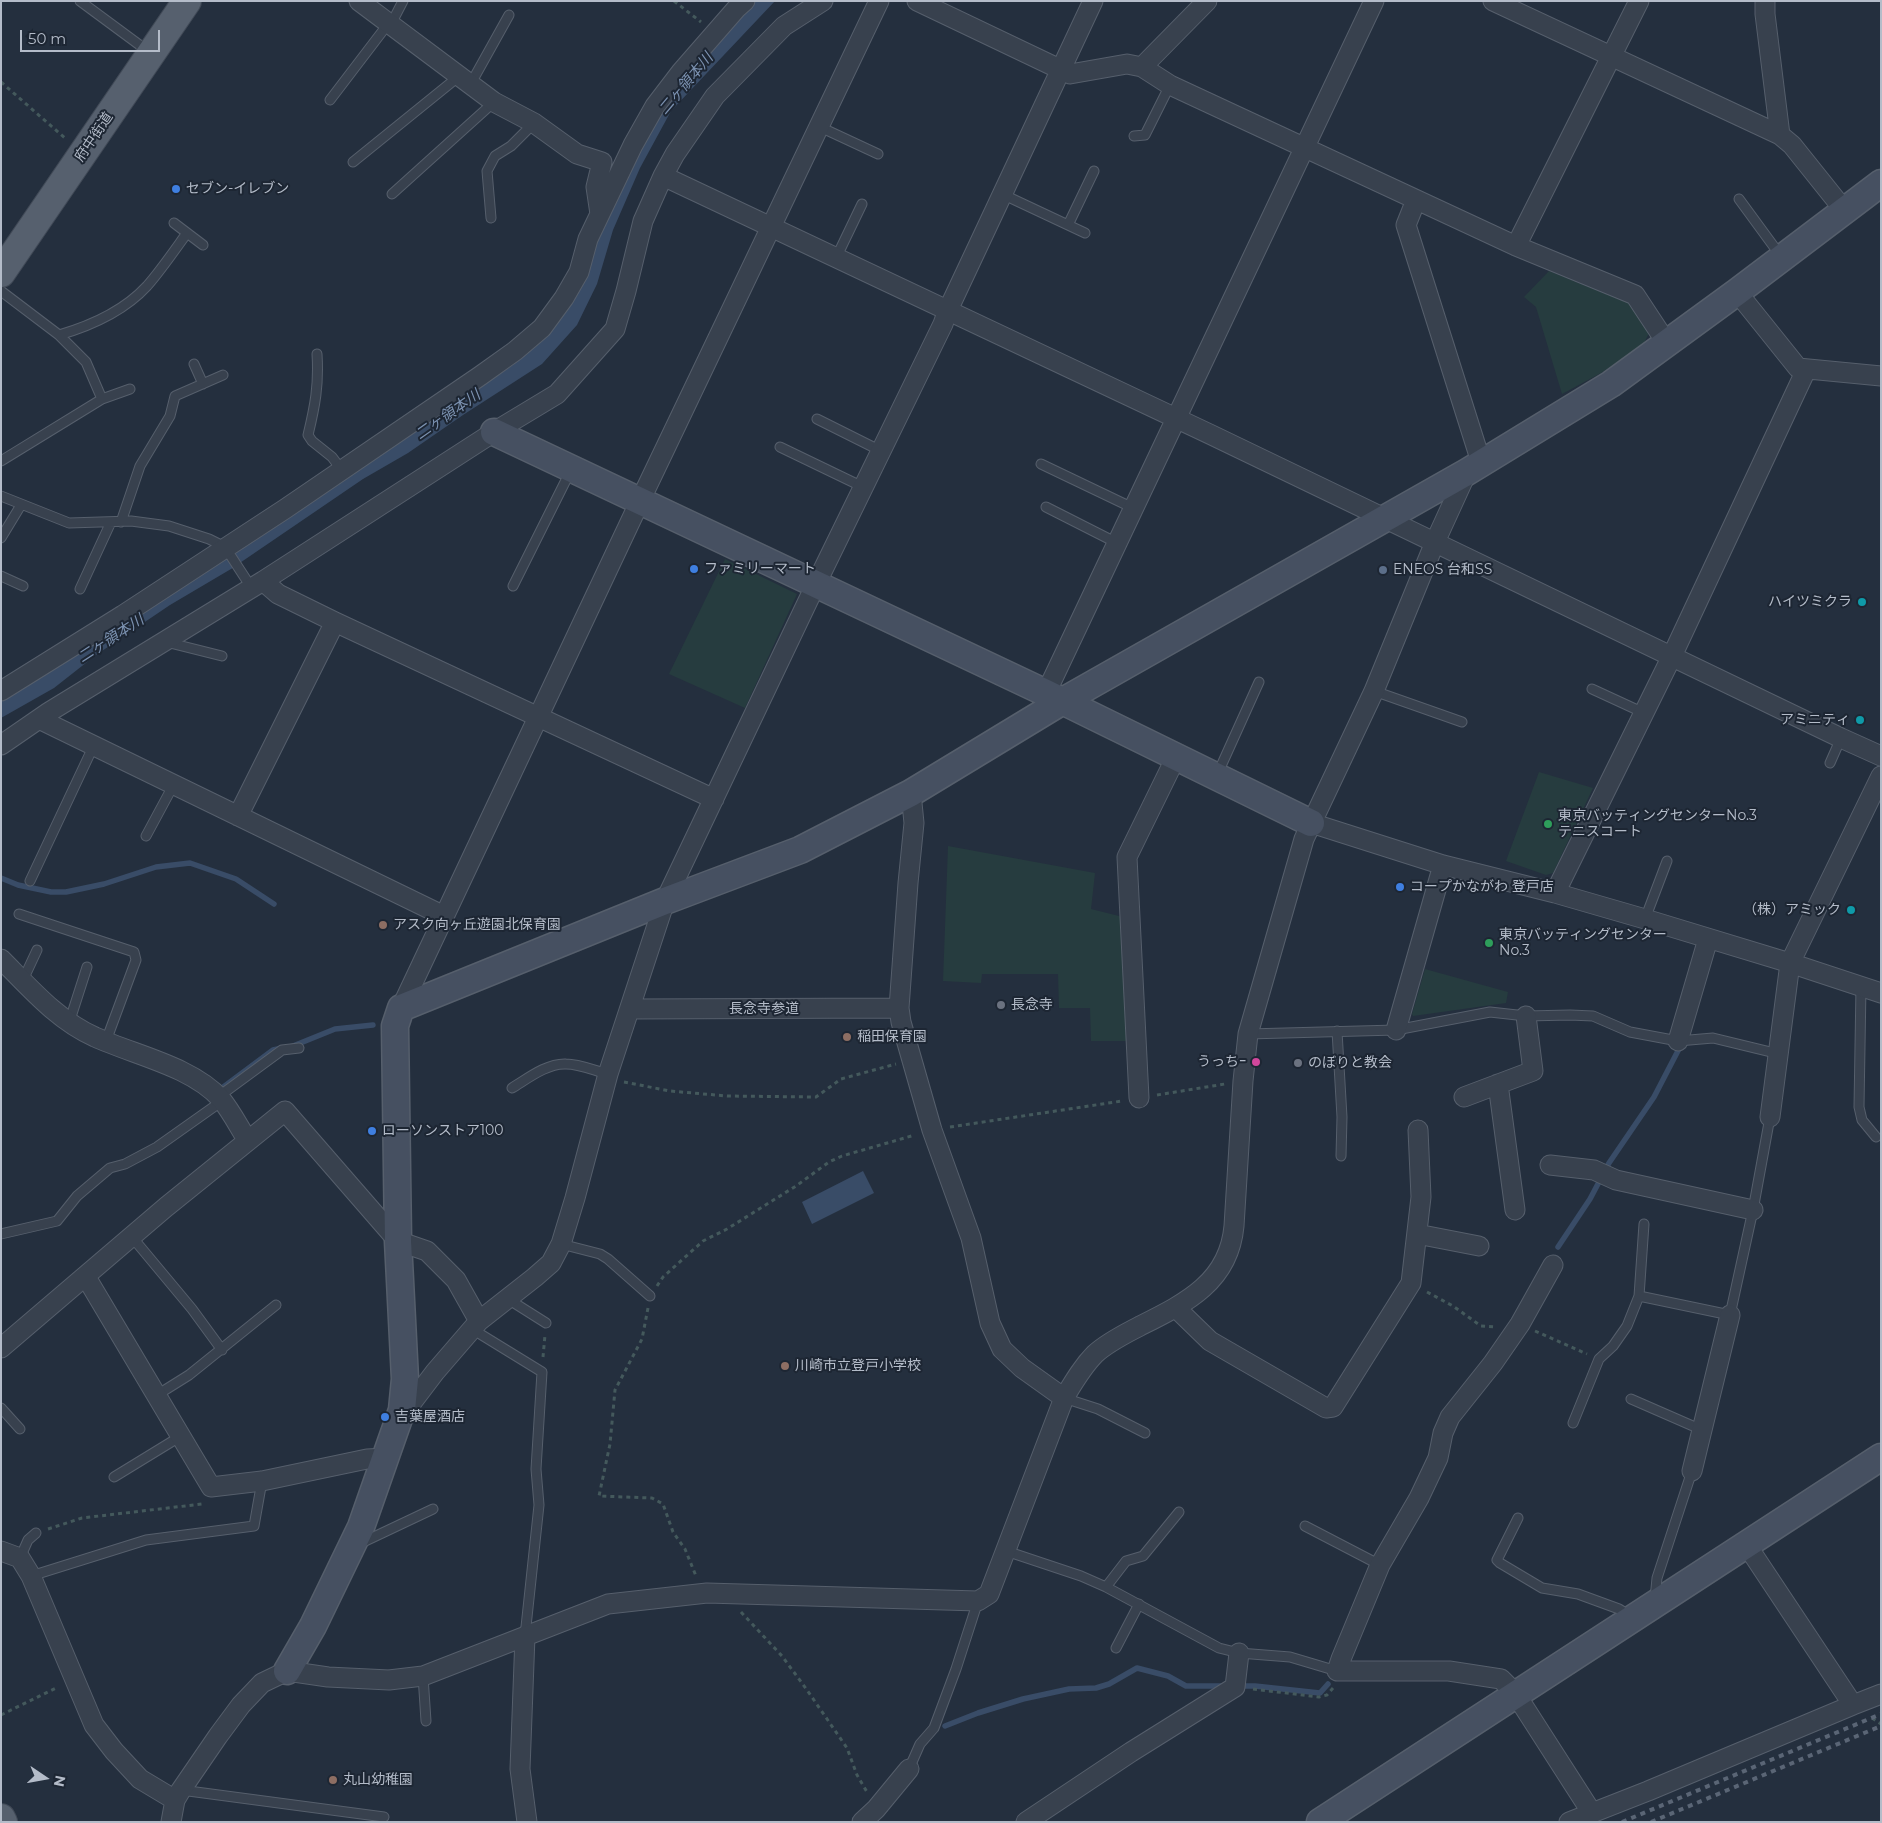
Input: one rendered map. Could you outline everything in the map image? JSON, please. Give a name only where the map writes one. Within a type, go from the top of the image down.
[{"type":"main road","name":"府中街道","points":[[1,272],[187,1]]},
{"type":"main road","points":[[1,1818],[4,1822]]},
{"type":"street","points":[[359,1],[494,102],[534,123],[577,154],[602,162],[596,187],[600,214]]},
{"type":"street","points":[[1,691],[285,509],[480,376],[515,351],[542,328],[564,298],[579,272],[588,239],[654,106],[681,72],[745,1]]},
{"type":"street","points":[[1,745],[39,719],[257,584],[494,432],[557,394],[615,329],[643,221],[675,154],[715,96],[784,26],[823,1]]},
{"type":"street","points":[[287,1671],[313,1626],[361,1527],[402,1410],[405,1379],[398,1241],[395,1026],[401,1008],[640,501],[879,1]]},
{"type":"street","points":[[917,1],[1070,74],[1127,64],[1142,67],[1170,85],[1416,200],[1516,246],[1636,295],[1666,342]]},
{"type":"street","points":[[402,1410],[412,1401],[475,1325],[550,1263],[561,1244],[608,1076],[665,901],[816,584],[944,324],[948,310],[1093,1]]},
{"type":"street","points":[[1142,67],[1207,1]]},
{"type":"street","points":[[1053,698],[1117,544],[1374,1]]},
{"type":"street","points":[[1493,1],[1780,136],[1792,144],[1844,210]]},
{"type":"street","points":[[1516,246],[1639,1]]},
{"type":"street","points":[[1765,1],[1780,136]]},
{"type":"street","points":[[663,176],[837,256],[1881,756]]},
{"type":"street","points":[[401,1008],[665,901],[800,850],[911,794],[1053,698],[1474,467],[1611,384],[1666,342],[1738,292],[1881,183]]},
{"type":"street","points":[[171,1822],[178,1795],[218,1736],[262,1683],[287,1671],[328,1677],[389,1680],[422,1676],[608,1604],[707,1593],[978,1601],[988,1594],[1064,1398],[1080,1371],[1095,1354],[1117,1338],[1176,1308],[1206,1286],[1227,1259],[1233,1240],[1243,1081],[1248,1034],[1304,839],[1374,691],[1435,542],[1474,467],[1406,226],[1416,200]]},
{"type":"street","points":[[1738,292],[1798,368],[1881,376]]},
{"type":"street","points":[[1555,893],[1672,656],[1806,370]]},
{"type":"street","points":[[494,432],[816,584],[1311,823],[1443,865],[1555,893],[1645,919],[1881,993]]},
{"type":"street","points":[[257,584],[538,718],[714,799]]},
{"type":"street","points":[[238,816],[335,622]]},
{"type":"street","points":[[39,719],[444,916]]},
{"type":"street","points":[[1139,1098],[1127,857],[1176,757]]},
{"type":"street","points":[[1770,1117],[1790,963],[1874,805],[1881,776]]},
{"type":"street","points":[[911,794],[914,823],[899,1008],[912,1060],[932,1130],[971,1238],[990,1323],[1002,1349],[1022,1368],[1064,1398]]},
{"type":"street","points":[[1396,1030],[1443,865]]},
{"type":"street","points":[[1678,1041],[1708,939]]},
{"type":"street","points":[[1,959],[69,1023],[95,1038],[163,1063],[205,1084],[220,1099],[248,1141]]},
{"type":"street","name":"長念寺参道","points":[[630,1009],[899,1008]]},
{"type":"street","points":[[1464,1097],[1533,1071],[1526,1016]]},
{"type":"street","points":[[1498,1084],[1515,1210]]},
{"type":"street","points":[[1,1348],[166,1207],[285,1111],[398,1241],[428,1251],[456,1280],[475,1325]]},
{"type":"street","points":[[1176,1308],[1210,1341],[1326,1408],[1333,1407],[1411,1283],[1421,1197],[1418,1130]]},
{"type":"street","points":[[1550,1165],[1594,1170],[1612,1178],[1753,1210]]},
{"type":"street","points":[[1417,1234],[1479,1246]]},
{"type":"street","points":[[1552,1265],[1520,1324],[1494,1363],[1450,1417],[1443,1433],[1438,1458],[1419,1498],[1380,1566],[1340,1659],[1337,1671],[1449,1671],[1501,1679],[1516,1693],[1592,1812]]},
{"type":"street","points":[[86,1277],[211,1486],[262,1482],[367,1459],[386,1458]]},
{"type":"street","points":[[1692,1471],[1730,1315]]},
{"type":"street","points":[[1320,1822],[1881,1457]]},
{"type":"street","points":[[1746,1544],[1853,1706]]},
{"type":"street","points":[[1,1551],[20,1558],[31,1576],[94,1725],[114,1751],[140,1779],[178,1795]]},
{"type":"street","points":[[525,1636],[520,1769],[527,1822]]},
{"type":"street","points":[[1026,1822],[1236,1682],[1239,1654]]},
{"type":"street","points":[[1569,1822],[1881,1694]]},
{"type":"street","points":[[862,1822],[882,1815],[909,1769]]},
{"type":"lane","points":[[80,1],[151,54]]},
{"type":"lane","points":[[330,100],[389,25],[403,1]]},
{"type":"lane","points":[[353,162],[464,81],[509,15]]},
{"type":"lane","points":[[1134,136],[1145,135],[1170,85]]},
{"type":"lane","points":[[392,194],[494,102]]},
{"type":"lane","points":[[491,218],[487,171],[494,156],[510,146],[534,123]]},
{"type":"lane","points":[[820,127],[878,154]]},
{"type":"lane","points":[[1068,225],[1094,171]]},
{"type":"lane","points":[[1002,194],[1084,233]]},
{"type":"lane","points":[[1738,199],[1782,258]]},
{"type":"lane","points":[[837,256],[862,204]]},
{"type":"lane","points":[[174,223],[203,245]]},
{"type":"lane","points":[[59,335],[84,328],[116,311],[146,287],[187,233]]},
{"type":"lane","points":[[1,291],[59,335],[86,362],[102,399]]},
{"type":"lane","points":[[317,354],[318,382],[315,408],[308,435],[312,441],[332,457],[341,470]]},
{"type":"lane","points":[[194,364],[203,384]]},
{"type":"lane","points":[[80,589],[116,522],[140,466],[170,416],[175,396],[223,376]]},
{"type":"lane","points":[[1,461],[102,399],[130,389]]},
{"type":"lane","points":[[817,419],[881,451]]},
{"type":"lane","points":[[780,447],[863,487]]},
{"type":"lane","points":[[1041,464],[1134,508]]},
{"type":"lane","points":[[513,586],[571,469]]},
{"type":"lane","points":[[1,496],[69,523],[131,521],[169,526],[209,539],[225,547],[257,584]]},
{"type":"lane","points":[[1,538],[21,505]]},
{"type":"lane","points":[[1046,507],[1117,544]]},
{"type":"lane","points":[[1,576],[23,586]]},
{"type":"lane","points":[[164,641],[222,656]]},
{"type":"lane","points":[[1216,776],[1259,682]]},
{"type":"lane","points":[[1592,689],[1644,713]]},
{"type":"lane","points":[[1374,691],[1462,722]]},
{"type":"lane","points":[[1830,763],[1841,738]]},
{"type":"lane","points":[[30,881],[94,745]]},
{"type":"lane","points":[[146,836],[174,784]]},
{"type":"lane","points":[[1645,919],[1667,861]]},
{"type":"lane","points":[[19,914],[134,952],[136,960],[106,1041]]},
{"type":"lane","points":[[23,980],[37,950]]},
{"type":"lane","points":[[69,1023],[87,967]]},
{"type":"lane","points":[[1860,985],[1859,1107],[1862,1120],[1876,1137]]},
{"type":"lane","points":[[1248,1034],[1396,1030],[1490,1012],[1526,1016],[1570,1014],[1593,1016],[1630,1032],[1678,1041],[1713,1038],[1778,1054]]},
{"type":"lane","points":[[1336,1031],[1342,1117],[1341,1156]]},
{"type":"lane","points":[[1,1234],[57,1221],[77,1196],[110,1168],[125,1164],[157,1147],[282,1050],[299,1048]]},
{"type":"lane","points":[[512,1088],[559,1064],[568,1064],[608,1076]]},
{"type":"lane","points":[[1639,1296],[1730,1315],[1753,1210],[1770,1117]]},
{"type":"lane","points":[[1573,1423],[1598,1359],[1613,1346],[1627,1326],[1639,1296],[1644,1224]]},
{"type":"lane","points":[[132,1237],[192,1309],[222,1350]]},
{"type":"lane","points":[[561,1244],[600,1254],[650,1296]]},
{"type":"lane","points":[[508,1299],[546,1323]]},
{"type":"lane","points":[[157,1395],[189,1375],[276,1305]]},
{"type":"lane","points":[[475,1325],[542,1372],[536,1469],[539,1505],[525,1636]]},
{"type":"lane","points":[[1064,1398],[1098,1409],[1145,1433]]},
{"type":"lane","points":[[1631,1399],[1702,1430]]},
{"type":"lane","points":[[1,1408],[20,1429]]},
{"type":"lane","points":[[114,1477],[181,1436]]},
{"type":"lane","points":[[1518,1518],[1497,1560],[1500,1564],[1542,1588],[1578,1594],[1619,1609],[1644,1611],[1692,1471]]},
{"type":"lane","points":[[31,1576],[146,1540],[254,1526],[262,1482]]},
{"type":"lane","points":[[351,1548],[433,1509]]},
{"type":"lane","points":[[1106,1587],[1126,1561],[1143,1556],[1179,1512]]},
{"type":"lane","points":[[1305,1526],[1380,1566]]},
{"type":"lane","points":[[20,1558],[28,1540],[36,1533]]},
{"type":"lane","points":[[1006,1551],[1081,1576],[1106,1587],[1220,1648],[1239,1654],[1290,1657],[1337,1671]]},
{"type":"lane","points":[[909,1769],[920,1744],[934,1728],[978,1601]]},
{"type":"lane","points":[[1116,1648],[1138,1604]]},
{"type":"lane","points":[[422,1676],[426,1720]]},
{"type":"lane","points":[[178,1795],[359,1818],[384,1817]]},
{"type":"path","points":[[1,82],[66,139]]},
{"type":"path","points":[[608,1076],[670,1091],[727,1096],[816,1097],[841,1079],[912,1060]]},
{"type":"path","points":[[707,1593],[693,1571],[685,1549],[673,1532],[663,1504],[652,1498],[599,1496],[610,1444],[615,1390],[642,1339],[650,1296],[663,1277],[703,1240],[727,1229],[796,1186],[829,1162],[842,1156],[932,1130],[1087,1108],[1243,1081]]},
{"type":"path","points":[[1411,1283],[1452,1306],[1481,1326],[1491,1327],[1520,1324],[1598,1359]]},
{"type":"path","points":[[542,1372],[546,1323]]},
{"type":"path","points":[[36,1533],[82,1518],[212,1503],[211,1486]]},
{"type":"path","points":[[739,1610],[782,1656],[847,1748],[857,1775],[882,1815]]},
{"type":"path","points":[[1236,1682],[1327,1696],[1332,1690],[1337,1671]]},
{"type":"path","points":[[1,1716],[61,1686]]},
{"type":"green space","points":[[1549,271],[1631,304],[1649,333],[1643,345],[1601,373],[1562,394],[1536,307],[1524,297]]},
{"type":"green space","points":[[725,559],[797,594],[745,708],[669,674]]},
{"type":"green space","name":"東京バッティングセンターNo.3 テニスコート","points":[[1539,772],[1593,788],[1553,873],[1546,875],[1506,861]]},
{"type":"green space","points":[[948,846],[1095,873],[1091,909],[1123,917],[1129,1041],[1091,1041],[1090,1008],[1059,1008],[1058,974],[982,974],[981,983],[943,981]]},
{"type":"green space","points":[[1425,969],[1508,992],[1506,1003],[1413,1016]]},
{"type":"water","name":"二ヶ領本川","points":[[754,1],[775,1],[671,111],[640,168],[613,230],[597,284],[577,325],[542,364],[408,453],[363,479],[231,569],[170,605],[96,655],[54,688],[1,718],[1,699],[405,438],[513,365],[550,331],[573,301],[589,269],[599,229],[659,109],[724,30]]},
{"type":"water","points":[[863,1171],[874,1193],[812,1224],[802,1202]]},
{"type":"waterway","points":[[1,878],[18,885],[51,892],[66,892],[104,884],[156,867],[190,863],[236,879],[274,904]]},
{"type":"waterway","points":[[293,1046],[335,1029],[373,1025]]},
{"type":"waterway","points":[[1558,1247],[1590,1199],[1609,1163],[1654,1097],[1681,1045]]},
{"type":"waterway","points":[[218,1091],[273,1050],[282,1048]]},
{"type":"waterway","points":[[945,1726],[1023,1699],[1069,1689],[1096,1688],[1109,1684],[1137,1668],[1168,1676],[1186,1686],[1224,1686]]},
{"type":"waterway","points":[[1238,1686],[1320,1693],[1328,1684]]},
{"type":"railway","points":[[1622,1822],[1881,1714]]},
{"type":"railway","points":[[1651,1822],[1881,1726]]},
{"type":"place","name":"セブン-イレブン","points":[[176,189]]},
{"type":"place","name":"ファミリーマート","points":[[694,569]]},
{"type":"place","name":"ENEOS 台和SS","points":[[1383,570]]},
{"type":"place","name":"ハイツミクラ","points":[[1862,602]]},
{"type":"place","name":"アミニティ","points":[[1860,720]]},
{"type":"place","name":"東京バッティングセンターNo.3 テニスコート","points":[[1548,824]]},
{"type":"place","name":"コープかながわ 登戸店","points":[[1400,887]]},
{"type":"place","name":"（株）アミック","points":[[1851,910]]},
{"type":"place","name":"アスク向ヶ丘遊園北保育園","points":[[383,925]]},
{"type":"place","name":"東京バッティングセンター No.3","points":[[1489,943]]},
{"type":"place","name":"長念寺","points":[[1001,1005]]},
{"type":"place","name":"稲田保育園","points":[[847,1037]]},
{"type":"place","name":"うっちｰ","points":[[1256,1062]]},
{"type":"place","name":"のぼりと教会","points":[[1298,1063]]},
{"type":"place","name":"ローソンストア100","points":[[372,1131]]},
{"type":"place","name":"川崎市立登戸小学校","points":[[785,1366]]},
{"type":"place","name":"吉葉屋酒店","points":[[385,1417]]},
{"type":"place","name":"丸山幼稚園","points":[[333,1780]]}]
